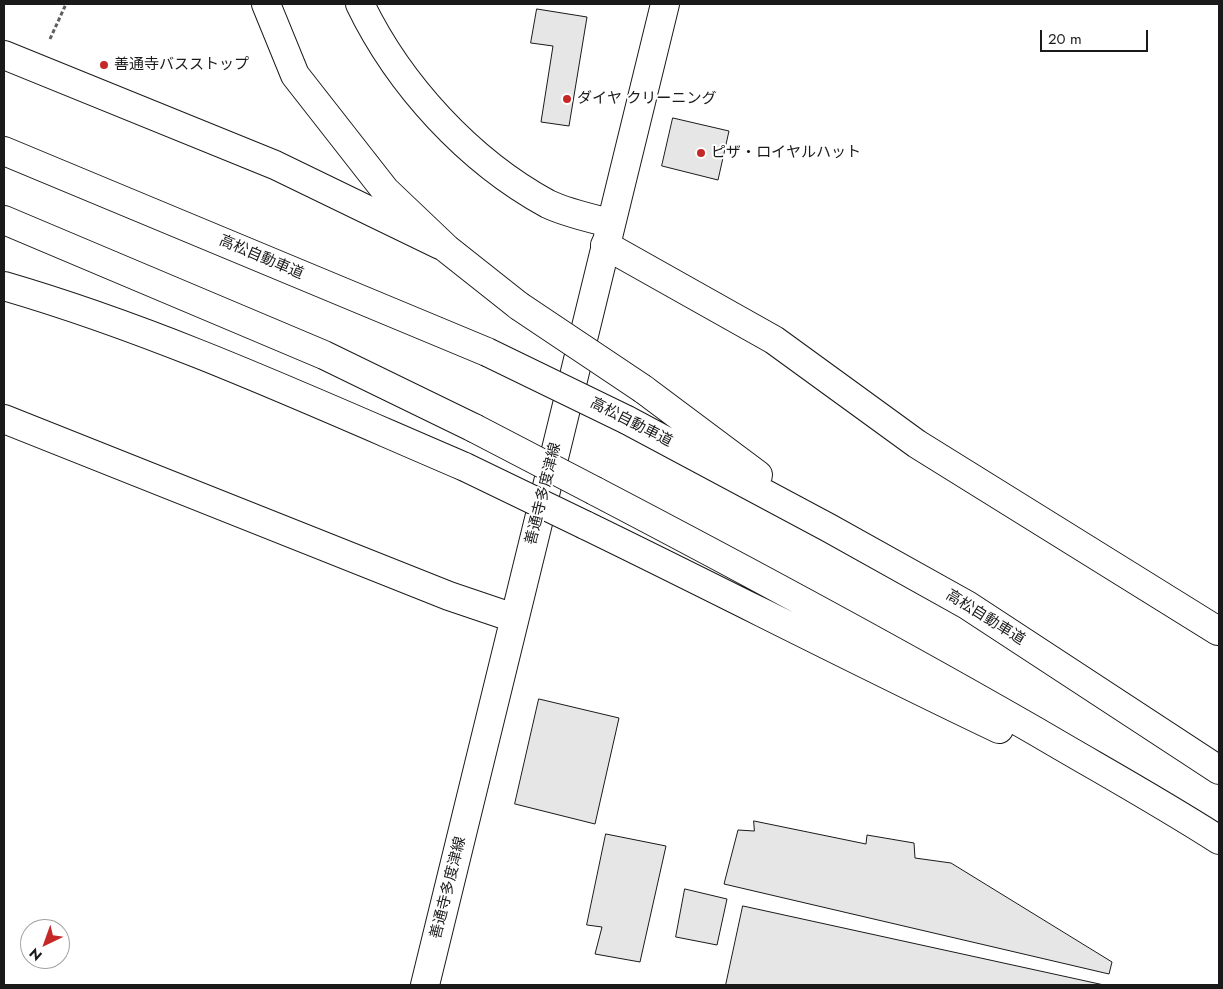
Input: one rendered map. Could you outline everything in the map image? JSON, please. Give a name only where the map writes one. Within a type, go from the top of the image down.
[{"type":"main road","points":[[266,4],[294,75],[385,190],[447,249],[519,306],[643,388],[829,528]]},
{"type":"main road","points":[[360,4],[376,37],[433,113],[479,158],[549,204],[608,234],[774,340],[917,444],[1218,631]]},
{"type":"main road","name":"善通寺多度津線","points":[[425,985],[665,4]]},
{"type":"main road","points":[[4,54],[275,165],[447,249]]},
{"type":"main road","name":"高松自動車道","points":[[4,151],[487,352],[627,420],[829,528],[967,605],[1219,770]]},
{"type":"main road","points":[[4,220],[324,355],[474,428],[804,600],[1179,814],[1219,840]]},
{"type":"main road","points":[[4,286],[49,299],[220,362],[465,467],[739,600],[878,672],[1179,814]]},
{"type":"main road","points":[[4,419],[449,596],[514,618]]},
{"type":"path","points":[[50,39],[66,4]]},
{"type":"building","points":[[537,9],[587,17],[569,126],[541,122],[553,46],[531,43]]},
{"type":"building","points":[[673,118],[729,131],[718,180],[662,166]]},
{"type":"building","points":[[539,699],[619,718],[595,824],[515,804]]},
{"type":"building","points":[[754,821],[866,844],[867,835],[914,843],[915,858],[951,863],[1112,962],[1109,974],[724,884],[738,830],[754,831]]},
{"type":"building","points":[[606,834],[666,846],[640,962],[595,954],[602,927],[587,925]]},
{"type":"building","points":[[685,889],[727,899],[717,945],[676,937]]},
{"type":"building","points":[[743,906],[1104,985],[726,985]]},
{"type":"place","name":"善通寺バスストップ","points":[[104,65]]},
{"type":"place","name":"ダイヤ クリーニング","points":[[567,99]]},
{"type":"place","name":"ピザ・ロイヤルハット","points":[[701,153]]}]
